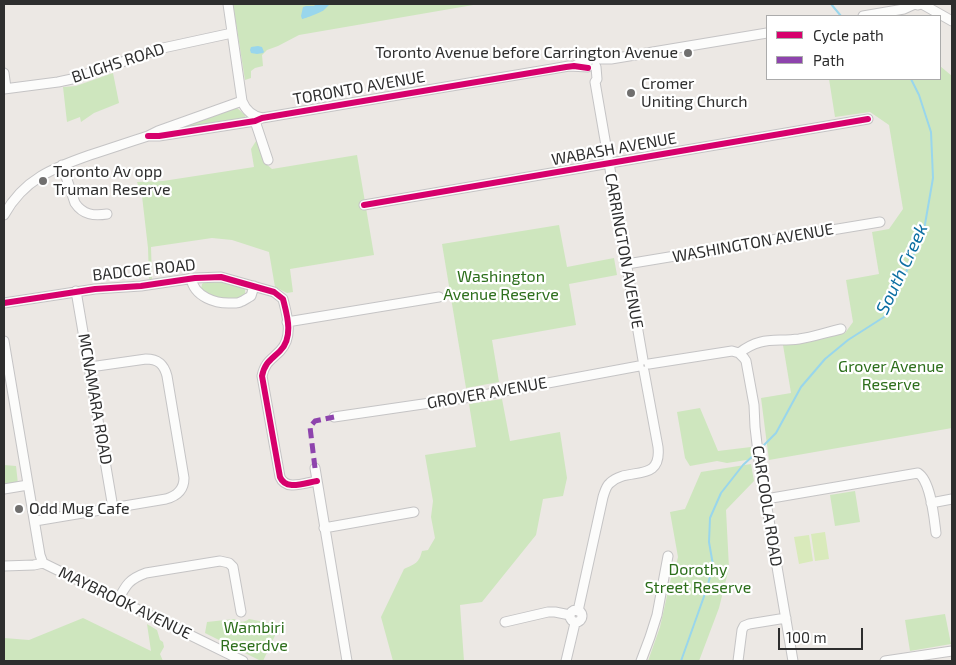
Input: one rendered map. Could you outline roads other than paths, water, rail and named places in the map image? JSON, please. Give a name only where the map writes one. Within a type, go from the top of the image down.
[{"type":"street","points":[[228,4],[242,101],[252,115],[259,119],[268,160]]},
{"type":"street","points":[[869,15],[922,4],[952,21]]},
{"type":"street","name":"BLIGHS ROAD","points":[[5,89],[72,79],[163,48],[232,33]]},
{"type":"street","name":"TORONTO AVENUE","points":[[148,136],[159,136],[544,70],[592,65],[610,58],[766,33]]},
{"type":"street","name":"CARRINGTON AVENUE","points":[[574,616],[606,488],[620,477],[652,469],[659,455],[610,164],[595,82],[593,80],[592,65]]},
{"type":"street","points":[[4,74],[5,89]]},
{"type":"street","name":"TORONTO AVENUE","points":[[4,215],[31,182],[43,174],[62,165],[242,101]]},
{"type":"street","name":"WABASH AVENUE","points":[[364,205],[868,119]]},
{"type":"street","points":[[62,165],[78,208],[85,213],[95,215],[107,214]]},
{"type":"street","name":"WASHINGTON AVENUE","points":[[627,264],[880,222]]},
{"type":"street","name":"BADCOE ROAD","points":[[4,303],[76,291],[141,286],[191,278],[221,277],[274,292],[283,299],[287,322]]},
{"type":"street","name":"BADCOE ROAD","points":[[191,278],[196,290],[206,299],[222,304],[240,303],[250,296],[254,286]]},
{"type":"street","name":"MCNAMARA ROAD","points":[[76,291],[113,508]]},
{"type":"street","points":[[317,481],[288,485],[282,482],[280,476],[262,376],[266,364],[284,346],[289,331],[287,322],[439,297]]},
{"type":"street","name":"GROVER AVENUE","points":[[334,417],[478,396],[644,365],[732,352],[739,353],[754,343],[776,339],[799,339],[841,328]]},
{"type":"street","points":[[4,341],[40,555],[43,563]]},
{"type":"street","name":"CARCOOLA ROAD","points":[[739,353],[744,358],[746,364],[754,405],[759,460],[793,661]]},
{"type":"street","points":[[35,521],[172,497],[183,486],[184,478],[167,376],[163,366],[159,361],[146,359],[90,367]]},
{"type":"street","points":[[315,468],[347,661]]},
{"type":"street","points":[[766,499],[918,473],[925,481],[936,533]]},
{"type":"street","points":[[4,489],[28,485]]},
{"type":"street","points":[[931,504],[952,499]]},
{"type":"street","points":[[324,528],[414,512]]},
{"type":"street","points":[[641,661],[657,616],[668,556]]},
{"type":"street","points":[[118,600],[131,579],[138,576],[220,560],[229,563],[233,567],[241,612]]},
{"type":"street","name":"MAYBROOK AVENUE","points":[[4,566],[43,563],[243,661]]},
{"type":"street","points":[[505,622],[548,612],[574,616],[566,661]]},
{"type":"street","points":[[738,661],[744,626],[786,618]]},
{"type":"street","points":[[886,661],[952,650]]},
{"type":"water","points":[[316,4],[330,4],[323,11],[302,19],[303,7]]},
{"type":"water","points":[[251,47],[262,47],[263,53],[251,53]]},
{"type":"waterway","name":"South Creek","points":[[831,4],[840,15]]},
{"type":"waterway","name":"South Creek","points":[[762,447],[776,433],[801,387],[825,359],[848,340],[884,317],[901,284],[924,230],[933,178],[931,132],[919,95],[912,80]]},
{"type":"waterway","name":"South Creek","points":[[681,661],[707,588],[713,565],[709,542],[710,518],[721,493],[743,465],[755,454]]},
{"type":"place","name":"Toronto Avenue before Carrington Avenue","points":[[688,53]]},
{"type":"place","name":"Cromer Uniting Church","points":[[631,93]]},
{"type":"place","name":"Toronto Av opp Truman Reserve","points":[[43,181]]},
{"type":"place","name":"Odd Mug Cafe","points":[[19,509]]},
{"type":"park label","name":"Washington Avenue Reserve","points":[[501,286]]},
{"type":"park label","name":"Grover Avenue Reserve","points":[[891,376]]},
{"type":"park label","name":"Dorothy Street Reserve","points":[[698,579]]},
{"type":"park label","name":"Wambiri Reserdve","points":[[254,637]]}]
